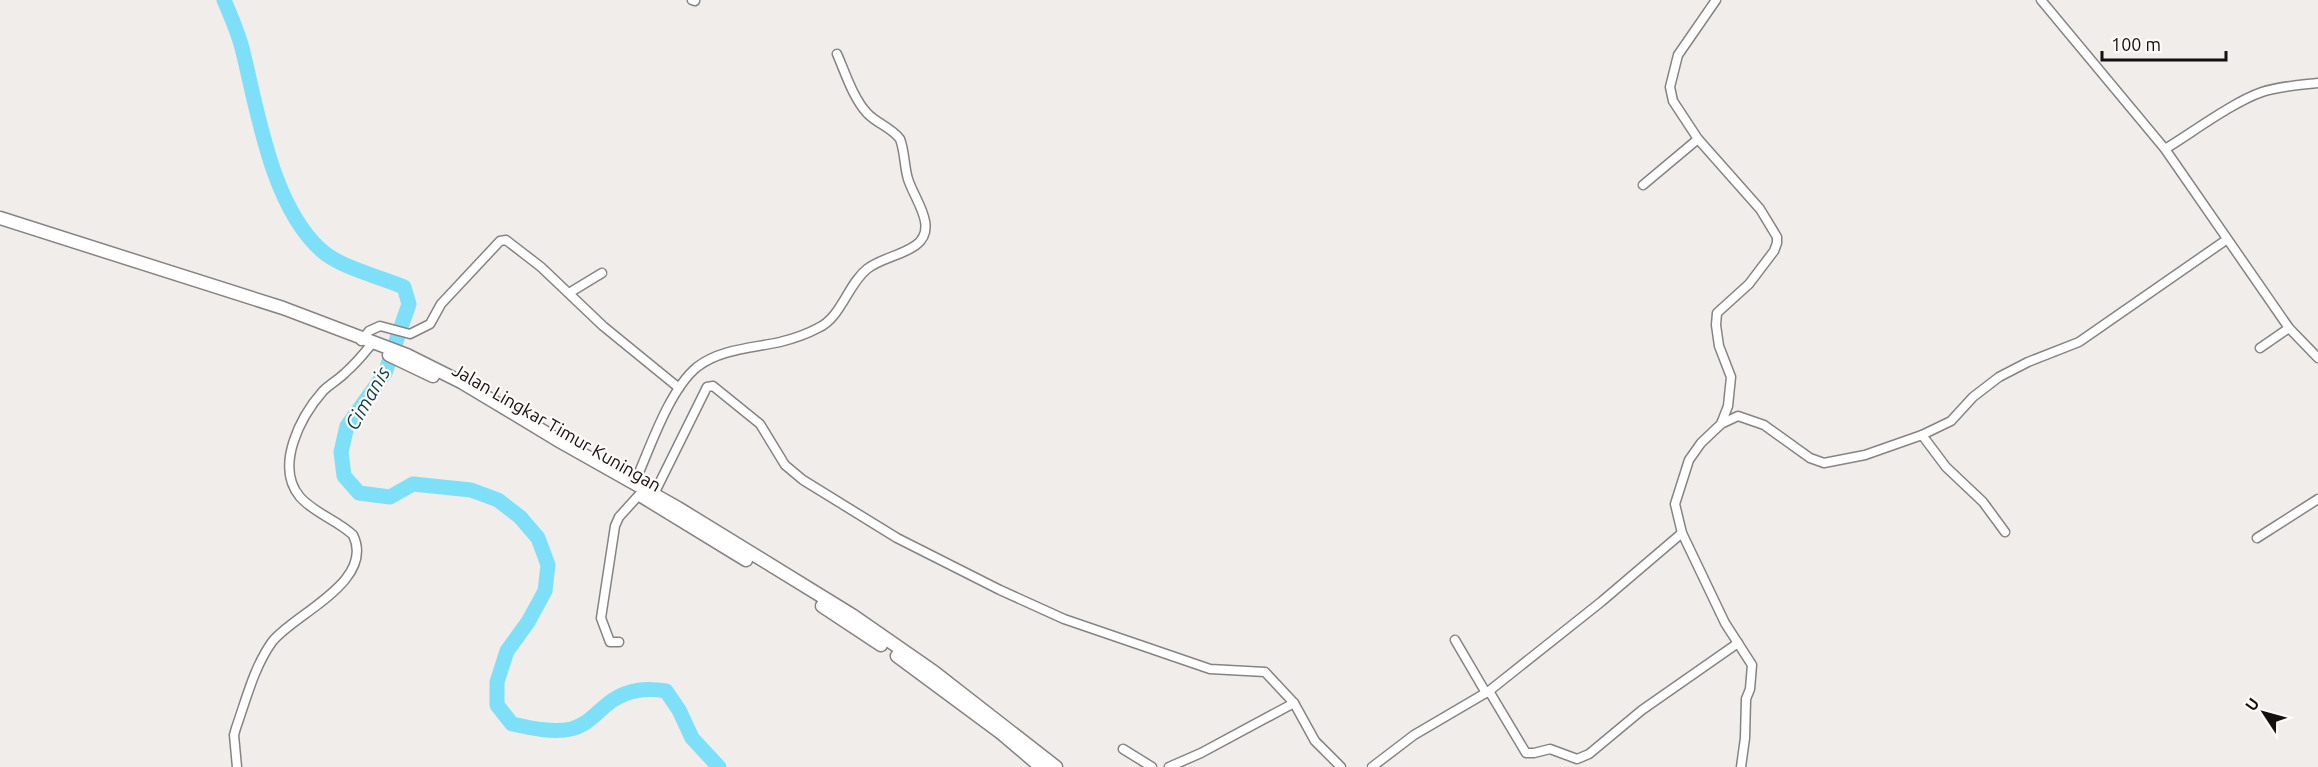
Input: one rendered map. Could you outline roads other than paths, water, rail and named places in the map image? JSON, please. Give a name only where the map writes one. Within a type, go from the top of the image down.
[{"type":"main road","points":[[0,218],[283,308],[369,343]]},
{"type":"main road","name":"Jalan Lingkar Timur Kuningan","points":[[0,227],[303,321],[369,343],[406,359],[637,489],[784,582],[891,652],[1001,733],[1041,767]]},
{"type":"main road","name":"Jalan Lingkar Timur Kuningan","points":[[637,489],[654,494],[852,615],[934,672],[1056,767]]},
{"type":"street","points":[[1716,0],[1678,55],[1670,87],[1673,101],[1698,139],[1760,209],[1777,243],[1749,284],[1717,314],[1719,346],[1731,377],[1728,406],[1721,424],[1689,460],[1675,504],[1682,533],[1725,623],[1752,665],[1750,689],[1746,699],[1745,738],[1741,767]]},
{"type":"street","points":[[2041,0],[2165,149],[2226,240],[2289,327],[2318,358]]},
{"type":"street","points":[[619,642],[610,642],[601,618],[616,521],[637,489],[679,388],[698,366],[718,356],[746,348],[782,342],[821,328],[832,317],[862,273],[869,267],[907,251],[923,238],[926,230],[924,216],[909,182],[900,139],[897,134],[873,118],[862,106],[837,54]]},
{"type":"street","points":[[2165,149],[2244,100],[2262,92],[2293,85],[2318,83]]},
{"type":"street","points":[[1644,185],[1698,139]]},
{"type":"street","points":[[237,767],[234,735],[236,728],[265,655],[273,641],[329,597],[344,581],[354,564],[357,550],[353,535],[301,499],[291,479],[290,463],[300,428],[317,399],[327,387],[351,368],[369,343],[369,331],[380,326],[410,334],[430,324],[441,304],[500,241],[506,240],[541,267],[603,326],[679,388]]},
{"type":"street","points":[[1721,424],[1738,416],[1764,425],[1810,459],[1824,463],[1865,455],[1922,435],[1951,421],[1973,398],[1999,377],[2028,362],[2079,342],[2226,240]]},
{"type":"street","points":[[569,293],[602,273]]},
{"type":"street","points":[[2260,348],[2289,327]]},
{"type":"street","points":[[654,494],[707,387],[713,386],[760,424],[782,461],[803,480],[897,538],[1000,590],[1064,619],[1210,669],[1265,672],[1294,703],[1315,741],[1341,767]]},
{"type":"street","points":[[1922,435],[1946,466],[1983,502],[2006,532]]},
{"type":"street","points":[[2257,538],[2318,499]]},
{"type":"street","points":[[1372,767],[1414,735],[1487,692],[1601,602],[1682,533]]},
{"type":"street","points":[[1455,640],[1527,754],[1550,749],[1577,759],[1589,754],[1642,710],[1738,644]]},
{"type":"street","points":[[1169,767],[1201,753],[1294,703]]},
{"type":"street","points":[[1124,749],[1152,767]]},
{"type":"waterway","name":"Cimanis","points":[[224,0],[241,45],[269,157],[290,209],[304,231],[321,250],[349,267],[404,287],[409,304],[385,373],[347,426],[341,452],[344,476],[359,493],[390,497],[413,484],[471,490],[498,500],[520,517],[538,538],[548,565],[545,591],[528,622],[507,651],[497,682],[497,705],[512,724],[549,730],[571,729],[583,724],[613,700],[626,694],[645,690],[666,691],[679,710],[692,738],[719,767]]}]
